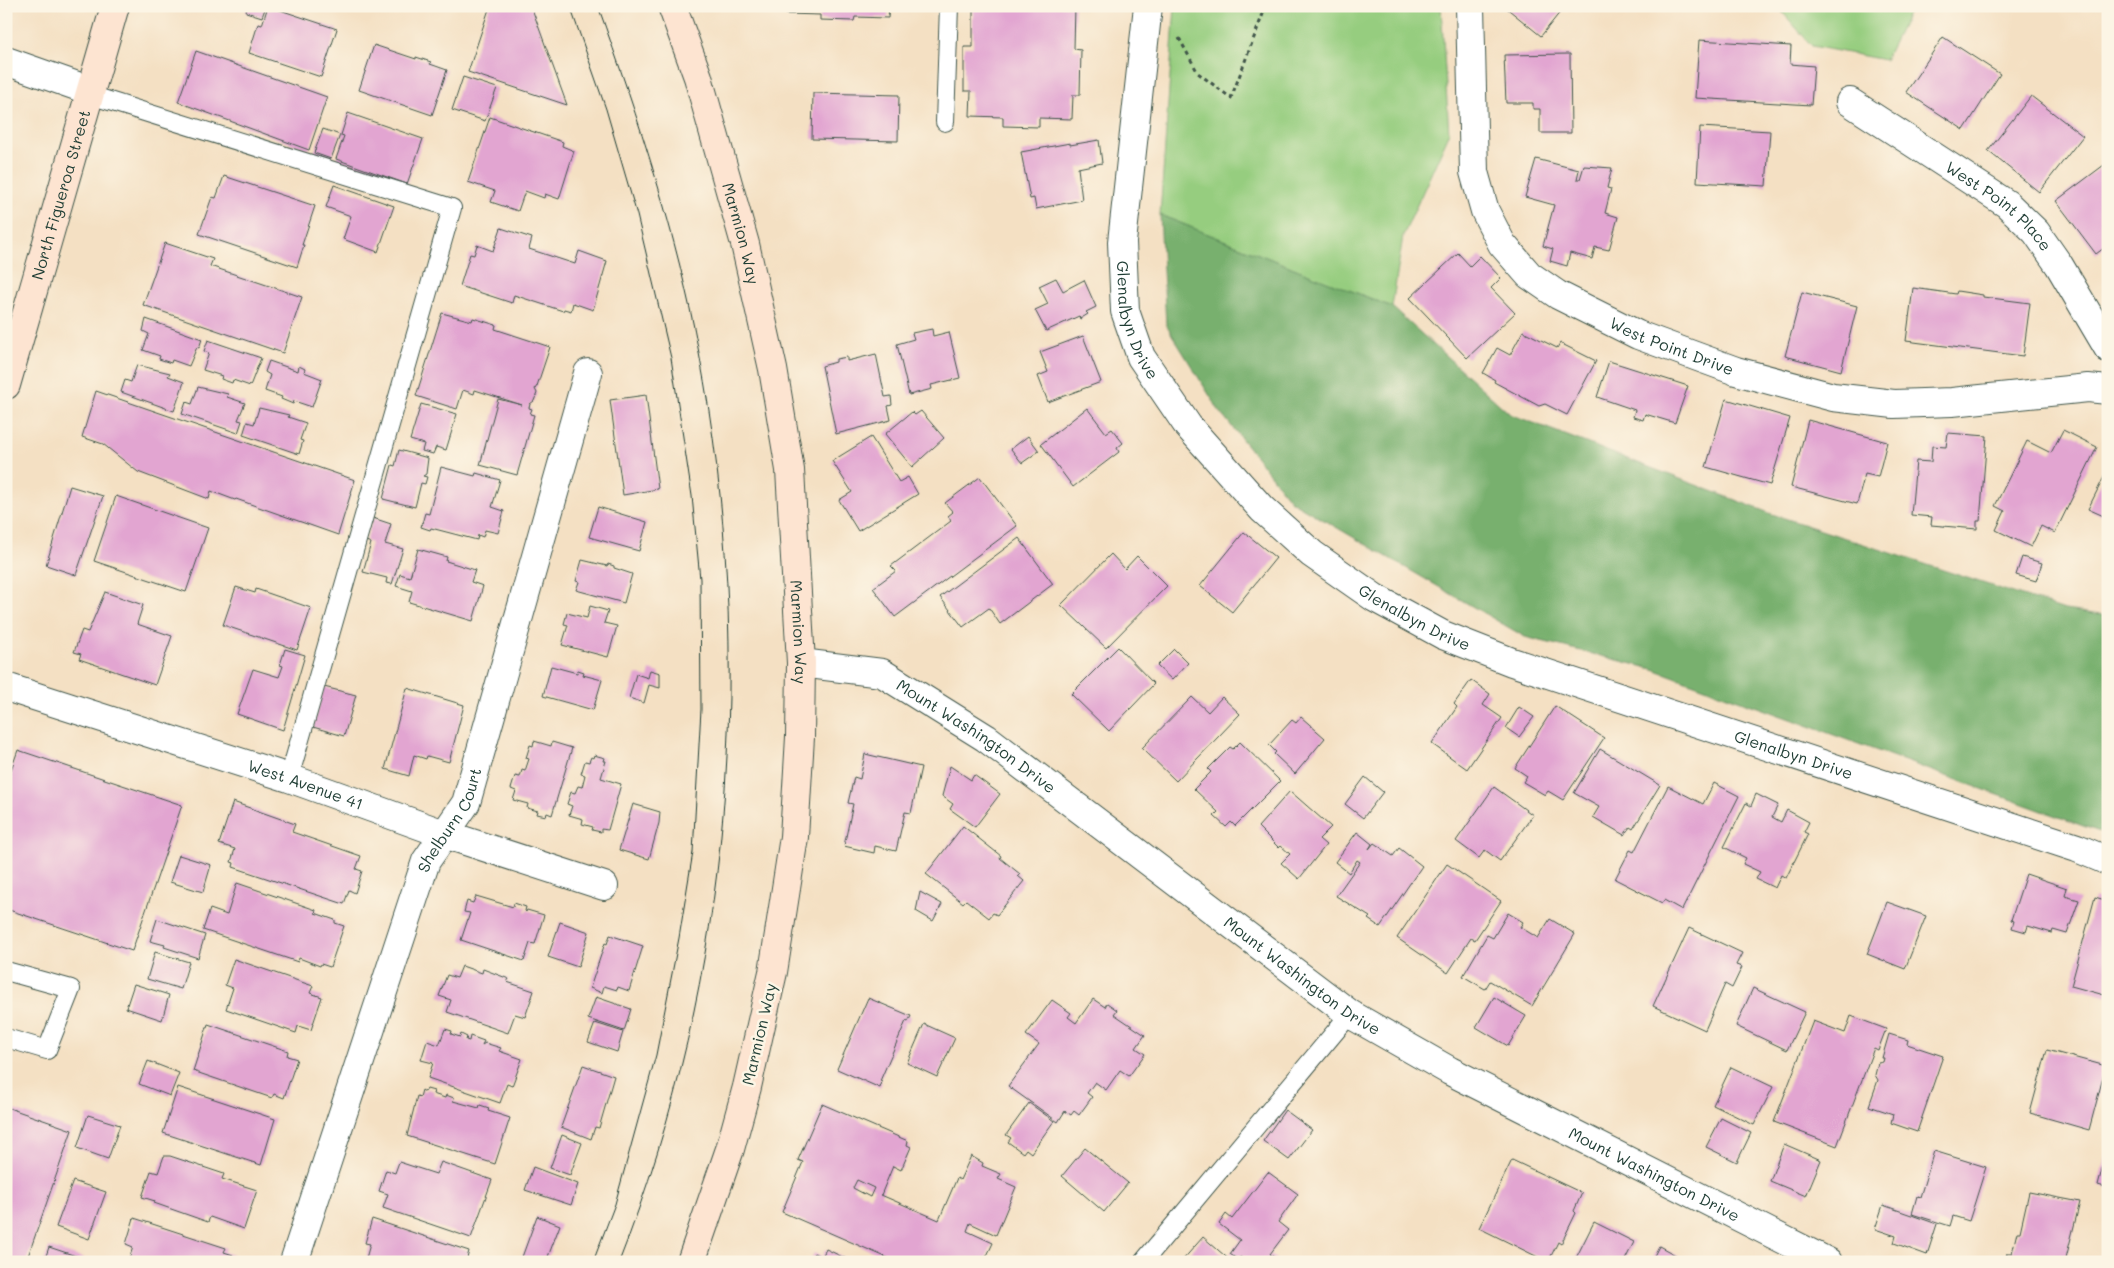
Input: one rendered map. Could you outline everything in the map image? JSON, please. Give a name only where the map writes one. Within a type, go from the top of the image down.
[{"type":"street","name":"North Figueroa Street","points":[[6,385],[115,6]]},
{"type":"street","name":"Marmion Way","points":[[672,6],[698,77],[745,244],[773,369],[790,470],[801,664],[800,737],[794,837],[773,972],[747,1087],[730,1149],[691,1262]]},
{"type":"street","name":"Glenalbyn Drive","points":[[1148,6],[1122,242],[1125,312],[1141,357],[1188,426],[1262,509],[1312,554],[1375,598],[1426,626],[1443,635],[1512,662],[2108,860]]},
{"type":"street","name":"West Point Drive","points":[[1470,6],[1474,172],[1485,211],[1502,244],[1529,275],[1558,295],[1638,335],[1736,371],[1833,397],[1894,404],[1952,402],[2088,388],[2108,390]]},
{"type":"street","points":[[6,61],[90,93]]},
{"type":"street","name":"West Point Place","points":[[1850,102],[2007,204],[2036,232],[2059,265],[2108,348]]},
{"type":"street","name":"Shelburn Court","points":[[294,1262],[426,861],[466,803],[588,374]]},
{"type":"street","name":"Mount Washington Drive","points":[[801,664],[882,673],[986,738],[1350,1014],[1450,1071],[1828,1262]]},
{"type":"street","name":"West Avenue 41","points":[[6,687],[289,778],[444,834],[604,886]]},
{"type":"lane","points":[[944,122],[949,6]]},
{"type":"lane","points":[[90,93],[452,208],[289,778]]},
{"type":"lane","points":[[6,971],[71,989],[46,1050],[6,1038]]},
{"type":"lane","points":[[1142,1262],[1350,1014]]},
{"type":"path","points":[[1176,31],[1198,73],[1231,98],[1266,6]]},
{"type":"green space","points":[[1175,6],[1441,6],[1449,134],[1403,236],[1392,307],[1160,215]]},
{"type":"green space","points":[[1777,6],[1912,6],[1885,60],[1812,46]]},
{"type":"green space","points":[[1160,215],[1392,307],[1510,414],[1772,514],[2065,610],[2108,616],[2108,835],[1653,669],[1525,637],[1291,501],[1218,409],[1166,325]]},
{"type":"building","points":[[247,6],[266,6],[262,17],[246,12]]},
{"type":"building","points":[[268,6],[337,29],[321,77],[249,53],[258,24],[262,25]]},
{"type":"building","points":[[490,6],[531,6],[567,105],[468,72]]},
{"type":"building","points":[[787,6],[889,6],[888,18],[855,17],[854,21],[820,20],[820,15],[786,14]]},
{"type":"building","points":[[973,6],[1075,6],[1074,49],[1081,50],[1080,95],[1073,95],[1072,119],[1039,118],[1039,127],[1003,126],[1003,117],[970,116],[971,91],[964,91],[964,47],[973,47]]},
{"type":"building","points":[[1504,6],[1565,6],[1541,36]]},
{"type":"building","points":[[1943,37],[2000,74],[1964,130],[1906,92]]},
{"type":"building","points":[[1699,40],[1791,46],[1790,64],[1814,66],[1811,105],[1695,98]]},
{"type":"building","points":[[374,45],[431,62],[430,64],[447,70],[432,115],[359,90]]},
{"type":"building","points":[[196,51],[327,97],[309,150],[178,102]]},
{"type":"building","points":[[1570,54],[1571,133],[1540,133],[1540,109],[1533,109],[1533,103],[1506,103],[1504,55]]},
{"type":"building","points":[[463,77],[497,88],[485,121],[452,110]]},
{"type":"building","points":[[813,93],[899,95],[898,141],[812,139]]},
{"type":"building","points":[[2031,96],[2083,136],[2039,192],[1988,151]]},
{"type":"building","points":[[348,113],[423,139],[407,184],[336,159],[344,136],[341,135]]},
{"type":"building","points":[[490,117],[563,142],[562,146],[574,151],[559,199],[545,194],[544,198],[525,191],[518,211],[491,202],[495,191],[468,182]]},
{"type":"building","points":[[1700,127],[1770,131],[1766,186],[1697,182]]},
{"type":"building","points":[[323,129],[340,135],[331,159],[314,153]]},
{"type":"building","points":[[1099,140],[1102,163],[1078,168],[1082,200],[1036,209],[1034,198],[1030,199],[1021,152]]},
{"type":"building","points":[[1536,159],[1579,170],[1577,179],[1580,179],[1584,166],[1612,168],[1607,188],[1611,189],[1605,213],[1618,217],[1609,250],[1595,247],[1592,259],[1570,253],[1567,266],[1550,261],[1553,249],[1543,246],[1554,205],[1525,197]]},
{"type":"building","points":[[2108,162],[2108,245],[2096,254],[2056,201]]},
{"type":"building","points":[[224,176],[315,206],[297,267],[199,234],[212,197],[216,198]]},
{"type":"building","points":[[334,185],[394,206],[378,252],[343,239],[351,216],[326,207]]},
{"type":"building","points":[[501,228],[532,238],[529,249],[575,264],[579,251],[607,261],[593,310],[573,303],[571,311],[564,309],[563,311],[514,295],[512,303],[460,286],[470,254],[474,255],[477,245],[493,251]]},
{"type":"building","points":[[165,243],[213,259],[210,266],[302,297],[283,353],[143,305]]},
{"type":"building","points":[[1458,253],[1470,266],[1480,256],[1501,278],[1491,288],[1515,313],[1467,358],[1410,298]]},
{"type":"building","points":[[1056,278],[1063,291],[1084,280],[1096,307],[1086,312],[1088,314],[1080,319],[1079,316],[1046,331],[1035,310],[1048,304],[1039,286]]},
{"type":"building","points":[[1913,288],[1956,294],[1957,291],[1983,295],[1983,297],[2030,303],[2023,356],[1906,341]]},
{"type":"building","points":[[1802,292],[1857,306],[1841,371],[1785,356]]},
{"type":"building","points":[[442,313],[472,321],[473,318],[496,325],[495,329],[550,347],[535,389],[537,393],[534,401],[530,404],[529,408],[532,409],[530,414],[534,415],[517,475],[480,465],[498,399],[522,405],[475,390],[474,394],[463,390],[457,409],[416,396]]},
{"type":"building","points":[[146,319],[202,339],[189,366],[172,360],[171,363],[159,359],[160,356],[143,350],[149,334],[143,331]]},
{"type":"building","points":[[932,329],[933,336],[949,332],[960,378],[931,385],[932,389],[909,395],[897,344],[914,339],[912,333]]},
{"type":"building","points":[[1523,331],[1557,348],[1560,343],[1596,361],[1567,415],[1545,404],[1539,406],[1494,382],[1495,380],[1483,373],[1497,348],[1510,355]]},
{"type":"building","points":[[1083,336],[1101,382],[1048,402],[1038,376],[1048,372],[1040,352]]},
{"type":"building","points":[[208,340],[261,358],[250,386],[233,380],[232,383],[221,379],[222,376],[203,370],[209,353],[204,351]]},
{"type":"building","points":[[876,354],[885,397],[891,396],[892,405],[888,406],[891,420],[836,434],[822,366],[836,362],[836,359],[847,357],[847,361]]},
{"type":"building","points":[[269,361],[298,371],[299,366],[305,369],[304,372],[322,379],[312,407],[294,401],[293,404],[281,399],[282,397],[265,391],[270,375],[265,372]]},
{"type":"building","points":[[1609,361],[1688,386],[1675,423],[1645,414],[1643,420],[1633,417],[1635,410],[1597,397]]},
{"type":"building","points":[[137,365],[170,373],[168,376],[184,382],[174,411],[121,392],[125,380],[131,382]]},
{"type":"building","points":[[198,387],[228,394],[227,397],[245,403],[238,420],[242,421],[238,433],[182,414],[186,402],[192,404]]},
{"type":"building","points":[[96,391],[355,480],[338,535],[211,491],[209,499],[138,472],[103,444],[82,437]]},
{"type":"building","points":[[646,395],[658,489],[623,495],[610,400]]},
{"type":"building","points":[[1726,399],[1790,418],[1770,485],[1706,467]]},
{"type":"building","points":[[421,404],[457,414],[446,450],[436,447],[433,454],[422,451],[424,444],[410,440]]},
{"type":"building","points":[[259,408],[289,415],[288,417],[306,423],[300,440],[303,441],[299,454],[243,435],[247,422],[254,424]]},
{"type":"building","points":[[1087,408],[1106,433],[1112,429],[1123,443],[1117,448],[1119,452],[1073,487],[1041,444]]},
{"type":"building","points":[[921,411],[944,438],[912,467],[885,434],[912,412],[915,415]]},
{"type":"building","points":[[1808,420],[1887,442],[1878,477],[1865,474],[1857,504],[1791,487]]},
{"type":"building","points":[[2063,430],[2097,447],[2055,533],[2041,526],[2031,547],[1996,530],[2005,511],[1995,506],[2027,441],[2051,453]]},
{"type":"building","points":[[1948,433],[1987,436],[1980,521],[1977,521],[1977,529],[1931,525],[1932,517],[1911,515],[1916,461],[1931,462],[1932,446],[1946,447]]},
{"type":"building","points":[[1028,436],[1039,451],[1022,463],[1011,449]]},
{"type":"building","points":[[871,437],[899,482],[908,477],[918,494],[858,531],[839,500],[852,492],[832,461]]},
{"type":"building","points":[[399,450],[428,458],[426,474],[423,476],[427,477],[425,484],[421,483],[415,507],[383,499],[392,465],[395,466]]},
{"type":"building","points":[[441,467],[475,476],[476,473],[500,480],[492,507],[504,511],[498,533],[485,530],[483,537],[478,535],[477,540],[421,527],[425,513],[429,514]]},
{"type":"building","points":[[2108,469],[2108,518],[2088,509]]},
{"type":"building","points":[[980,477],[1017,526],[895,617],[873,588],[896,571],[891,566],[951,521],[948,516],[953,512],[945,503]]},
{"type":"building","points":[[70,486],[103,496],[76,575],[46,565]]},
{"type":"building","points":[[116,496],[208,528],[186,592],[94,561]]},
{"type":"building","points":[[598,507],[647,522],[639,551],[589,537]]},
{"type":"building","points":[[373,518],[391,524],[385,544],[403,549],[392,584],[386,583],[387,578],[363,572],[371,543],[366,541]]},
{"type":"building","points":[[1244,532],[1276,558],[1232,612],[1200,586]]},
{"type":"building","points":[[1019,538],[1053,584],[1000,624],[989,608],[963,627],[940,597]]},
{"type":"building","points":[[418,549],[447,557],[446,561],[475,570],[471,582],[483,586],[473,621],[409,602],[412,591],[396,586],[400,574],[410,577]]},
{"type":"building","points":[[1111,554],[1125,569],[1137,556],[1167,586],[1106,648],[1061,605]]},
{"type":"building","points":[[2022,557],[2042,563],[2036,581],[2016,575]]},
{"type":"building","points":[[582,560],[607,566],[608,564],[632,574],[624,603],[576,590],[579,582],[576,581]]},
{"type":"building","points":[[236,587],[255,593],[256,589],[311,608],[297,650],[223,625]]},
{"type":"building","points":[[105,592],[143,605],[137,624],[172,636],[155,685],[79,659],[81,654],[74,652],[82,630],[88,632]]},
{"type":"building","points":[[590,606],[608,611],[604,623],[617,626],[608,657],[562,645],[568,625],[564,624],[567,613],[587,618]]},
{"type":"building","points":[[1118,647],[1154,684],[1109,731],[1071,694]]},
{"type":"building","points":[[285,649],[305,655],[283,730],[237,714],[253,669],[279,677],[283,666],[280,665]]},
{"type":"building","points":[[1174,649],[1188,663],[1172,680],[1157,666]]},
{"type":"building","points":[[551,666],[577,673],[578,670],[584,672],[583,675],[602,680],[593,710],[543,696]]},
{"type":"building","points":[[650,670],[660,673],[660,688],[649,685],[644,703],[629,698],[636,674],[648,678]]},
{"type":"building","points":[[1471,680],[1490,694],[1483,705],[1502,718],[1467,769],[1432,744],[1457,707],[1454,704]]},
{"type":"building","points":[[324,687],[356,695],[344,736],[313,727]]},
{"type":"building","points":[[407,688],[464,705],[449,762],[427,756],[426,759],[414,755],[409,776],[385,769]]},
{"type":"building","points":[[1192,697],[1208,712],[1222,697],[1240,714],[1176,781],[1142,748]]},
{"type":"building","points":[[1555,706],[1604,738],[1563,800],[1548,791],[1545,795],[1523,782],[1527,776],[1515,768]]},
{"type":"building","points":[[1519,707],[1534,717],[1519,737],[1506,728]]},
{"type":"building","points":[[1301,717],[1325,738],[1295,774],[1274,754],[1276,752],[1269,745],[1292,720],[1296,723]]},
{"type":"building","points":[[534,741],[551,746],[552,742],[572,748],[552,815],[547,813],[546,816],[537,814],[538,811],[527,808],[528,804],[513,800],[516,791],[511,789],[515,776],[520,777],[522,770],[525,771],[529,759],[526,758],[530,745],[533,746]]},
{"type":"building","points":[[1240,742],[1280,781],[1235,826],[1231,822],[1226,827],[1214,816],[1218,812],[1194,789],[1211,772],[1208,769],[1230,747],[1233,749]]},
{"type":"building","points":[[1600,749],[1660,785],[1633,829],[1630,827],[1624,835],[1593,817],[1599,807],[1574,793]]},
{"type":"building","points":[[18,750],[182,805],[132,951],[6,909],[6,784]]},
{"type":"building","points":[[865,754],[921,767],[911,813],[905,812],[896,851],[875,846],[874,853],[844,846],[853,804],[848,803],[854,777],[860,779]]},
{"type":"building","points":[[594,755],[605,758],[604,761],[606,761],[601,778],[621,784],[608,830],[601,829],[601,832],[592,830],[593,827],[582,824],[583,819],[569,815],[572,806],[567,804],[571,792],[575,793],[578,786],[582,787],[585,775],[581,774],[585,761],[589,762]]},
{"type":"building","points":[[950,766],[971,780],[974,775],[1000,794],[975,827],[950,809],[953,804],[942,796]]},
{"type":"building","points":[[1365,777],[1383,792],[1363,818],[1345,804]]},
{"type":"building","points":[[1714,783],[1739,796],[1682,910],[1664,900],[1662,903],[1615,879],[1630,850],[1634,852],[1668,786],[1703,804]]},
{"type":"building","points":[[1494,787],[1533,815],[1500,861],[1485,850],[1479,858],[1456,841]]},
{"type":"building","points":[[1290,791],[1331,827],[1319,839],[1326,845],[1299,879],[1281,863],[1290,854],[1281,846],[1279,848],[1258,827]]},
{"type":"building","points":[[1756,794],[1778,805],[1772,817],[1781,822],[1787,810],[1809,822],[1804,832],[1808,834],[1786,878],[1781,875],[1775,888],[1756,879],[1760,872],[1743,864],[1746,858],[1724,847],[1746,803],[1751,806]]},
{"type":"building","points":[[233,802],[295,824],[292,832],[361,856],[356,869],[362,871],[355,893],[349,890],[344,904],[233,867],[234,863],[231,862],[235,849],[219,844]]},
{"type":"building","points":[[633,804],[660,812],[659,823],[649,859],[619,850]]},
{"type":"building","points":[[963,826],[1001,856],[1000,858],[1020,874],[1018,876],[1024,881],[997,915],[993,913],[989,918],[966,900],[963,903],[926,874]]},
{"type":"building","points":[[1357,832],[1372,844],[1369,849],[1374,843],[1393,856],[1399,848],[1422,866],[1380,927],[1368,919],[1370,917],[1336,896],[1360,862],[1357,860],[1349,873],[1335,862]]},
{"type":"building","points":[[179,855],[211,865],[203,892],[170,882]]},
{"type":"building","points":[[1447,864],[1501,901],[1475,940],[1471,938],[1448,973],[1397,938]]},
{"type":"building","points":[[2026,874],[2067,888],[2065,896],[2079,900],[2067,934],[2053,930],[2052,933],[2028,926],[2026,932],[2012,928],[2014,921],[2011,920]]},
{"type":"building","points":[[237,883],[316,910],[315,913],[335,920],[335,923],[344,926],[330,967],[321,964],[320,966],[299,958],[298,962],[203,930],[210,909],[227,915]]},
{"type":"building","points":[[920,892],[942,904],[933,921],[916,911]]},
{"type":"building","points":[[476,896],[513,907],[514,903],[526,907],[526,912],[527,910],[544,915],[535,944],[530,943],[524,961],[461,940],[470,913],[464,912],[467,901],[473,903]]},
{"type":"building","points":[[2095,897],[2108,901],[2108,996],[2071,986]]},
{"type":"building","points":[[1887,902],[1926,916],[1905,969],[1867,954]]},
{"type":"building","points":[[1508,913],[1523,922],[1520,927],[1538,938],[1550,919],[1575,934],[1532,1006],[1490,981],[1485,989],[1463,976],[1487,935],[1493,938]]},
{"type":"building","points":[[157,919],[205,935],[198,958],[150,941]]},
{"type":"building","points":[[560,922],[589,932],[578,967],[548,957]]},
{"type":"building","points":[[1689,928],[1742,953],[1736,965],[1742,967],[1732,988],[1725,984],[1705,1030],[1653,1006]]},
{"type":"building","points":[[610,935],[643,946],[629,991],[618,987],[617,990],[604,986],[602,993],[590,988],[605,943],[607,944]]},
{"type":"building","points":[[155,952],[189,962],[181,989],[147,979]]},
{"type":"building","points":[[234,959],[313,986],[310,993],[322,997],[311,1030],[298,1026],[296,1033],[226,1009],[233,988],[225,985]]},
{"type":"building","points":[[462,966],[482,973],[483,969],[509,979],[507,982],[534,991],[525,1017],[515,1014],[508,1033],[447,1012],[451,1000],[439,996],[447,975],[457,978]]},
{"type":"building","points":[[134,984],[169,995],[162,1020],[126,1008]]},
{"type":"building","points":[[1753,988],[1805,1012],[1787,1050],[1736,1026]]},
{"type":"building","points":[[596,997],[631,1009],[624,1031],[588,1019]]},
{"type":"building","points":[[1494,997],[1526,1016],[1508,1046],[1476,1027]]},
{"type":"building","points":[[868,998],[911,1016],[908,1022],[906,1021],[880,1081],[882,1082],[880,1088],[837,1069]]},
{"type":"building","points":[[1093,999],[1105,1007],[1107,1003],[1117,1010],[1114,1014],[1145,1035],[1136,1048],[1145,1054],[1129,1076],[1120,1070],[1106,1090],[1095,1082],[1087,1093],[1092,1097],[1079,1115],[1074,1111],[1071,1115],[1065,1111],[1058,1122],[1008,1086],[1039,1044],[1026,1035],[1052,1000],[1071,1013],[1068,1017],[1076,1023]]},
{"type":"building","points":[[1851,1016],[1886,1029],[1878,1050],[1874,1048],[1837,1146],[1774,1122],[1813,1021],[1845,1033]]},
{"type":"building","points":[[595,1023],[623,1032],[617,1052],[588,1042]]},
{"type":"building","points":[[208,1024],[288,1051],[287,1056],[297,1059],[284,1098],[274,1094],[272,1098],[193,1071]]},
{"type":"building","points":[[924,1024],[955,1038],[937,1077],[907,1063]]},
{"type":"building","points":[[445,1029],[452,1031],[451,1034],[460,1037],[461,1034],[467,1037],[466,1040],[469,1041],[470,1036],[484,1041],[482,1045],[485,1043],[501,1048],[499,1051],[522,1059],[512,1086],[507,1084],[500,1103],[428,1078],[433,1063],[421,1060],[427,1041],[439,1045]]},
{"type":"building","points":[[1889,1034],[1908,1040],[1907,1044],[1943,1056],[1917,1132],[1891,1123],[1893,1114],[1869,1106],[1878,1080],[1875,1075],[1878,1063],[1883,1062],[1884,1058],[1882,1058]]},
{"type":"building","points":[[2047,1050],[2106,1066],[2089,1130],[2030,1113]]},
{"type":"building","points":[[148,1061],[179,1073],[170,1096],[139,1084]]},
{"type":"building","points":[[583,1065],[614,1076],[599,1128],[595,1127],[591,1139],[561,1127]]},
{"type":"building","points":[[1731,1067],[1773,1087],[1754,1125],[1713,1105]]},
{"type":"building","points":[[178,1087],[275,1119],[261,1165],[163,1133]]},
{"type":"building","points":[[427,1089],[434,1091],[433,1094],[445,1098],[446,1095],[454,1098],[453,1101],[479,1108],[480,1105],[489,1108],[488,1111],[510,1118],[495,1164],[407,1136],[417,1096],[420,1097],[422,1090],[425,1092]]},
{"type":"building","points":[[1029,1103],[1054,1121],[1031,1153],[1026,1149],[1023,1153],[1008,1142],[1011,1138],[1006,1135]]},
{"type":"building","points":[[822,1104],[908,1141],[907,1145],[911,1147],[901,1170],[893,1166],[881,1195],[939,1220],[957,1178],[960,1180],[971,1156],[983,1163],[982,1166],[1001,1174],[998,1179],[1016,1187],[996,1235],[970,1223],[967,1231],[993,1243],[984,1262],[897,1262],[782,1212],[803,1162],[798,1160]],"holes":[[[857,1180],[874,1188],[870,1197],[853,1188]]]},
{"type":"building","points":[[6,1107],[72,1130],[26,1262],[6,1262]]},
{"type":"building","points":[[1285,1110],[1312,1130],[1289,1160],[1263,1141]]},
{"type":"building","points":[[88,1115],[120,1125],[108,1159],[77,1148]]},
{"type":"building","points":[[1721,1118],[1751,1133],[1737,1162],[1706,1147]]},
{"type":"building","points":[[562,1135],[582,1143],[570,1175],[550,1168]]},
{"type":"building","points":[[1784,1144],[1821,1160],[1806,1196],[1770,1181]]},
{"type":"building","points":[[1085,1148],[1128,1183],[1104,1212],[1062,1176]]},
{"type":"building","points":[[2108,1150],[2108,1188],[2098,1185]]},
{"type":"building","points":[[1934,1151],[1986,1167],[1969,1221],[1953,1216],[1950,1226],[1912,1214],[1917,1196],[1920,1197]]},
{"type":"building","points":[[164,1156],[170,1156],[224,1174],[222,1179],[257,1190],[244,1229],[210,1217],[208,1222],[142,1197],[151,1171],[158,1173]]},
{"type":"building","points":[[1512,1160],[1582,1193],[1574,1211],[1576,1213],[1561,1244],[1558,1242],[1548,1262],[1479,1228]]},
{"type":"building","points":[[399,1162],[436,1174],[441,1162],[492,1180],[471,1238],[383,1208],[388,1194],[379,1191],[386,1170],[395,1173]]},
{"type":"building","points":[[533,1167],[578,1184],[571,1205],[525,1190]]},
{"type":"building","points":[[1268,1172],[1298,1194],[1278,1222],[1288,1230],[1270,1254],[1276,1259],[1274,1262],[1247,1262],[1240,1257],[1238,1260],[1230,1254],[1240,1240],[1219,1224],[1226,1214],[1232,1219]]},
{"type":"building","points":[[73,1181],[106,1192],[89,1239],[56,1227]]},
{"type":"building","points":[[2029,1192],[2080,1202],[2065,1262],[2005,1262],[2007,1253],[2012,1253],[2017,1232],[2020,1232]]},
{"type":"building","points":[[1883,1205],[1937,1224],[1927,1255],[1894,1243],[1896,1236],[1875,1229]]},
{"type":"building","points":[[537,1216],[560,1225],[546,1262],[535,1262],[522,1257]]},
{"type":"building","points":[[134,1218],[226,1248],[224,1252],[233,1255],[231,1262],[128,1262],[133,1247],[126,1244]]},
{"type":"building","points":[[372,1219],[469,1251],[466,1262],[365,1262],[370,1244],[365,1243]]},
{"type":"building","points":[[1594,1222],[1634,1242],[1624,1262],[1574,1262]]},
{"type":"building","points":[[1203,1237],[1232,1262],[1181,1262]]},
{"type":"building","points":[[1659,1246],[1681,1258],[1680,1260],[1684,1262],[1651,1262]]},
{"type":"building","points":[[49,1247],[91,1261],[91,1262],[44,1262]]},
{"type":"building","points":[[826,1249],[853,1262],[810,1262],[814,1253],[822,1257]]},
{"type":"tram line","points":[[570,6],[606,109],[637,215],[671,358],[692,496],[700,579],[701,709],[693,852],[679,938],[656,1055],[615,1204],[593,1262]]},
{"type":"tram line","points":[[598,6],[656,178],[680,265],[699,353],[717,467],[727,582],[729,698],[723,813],[709,928],[687,1041],[657,1153],[619,1262]]}]
